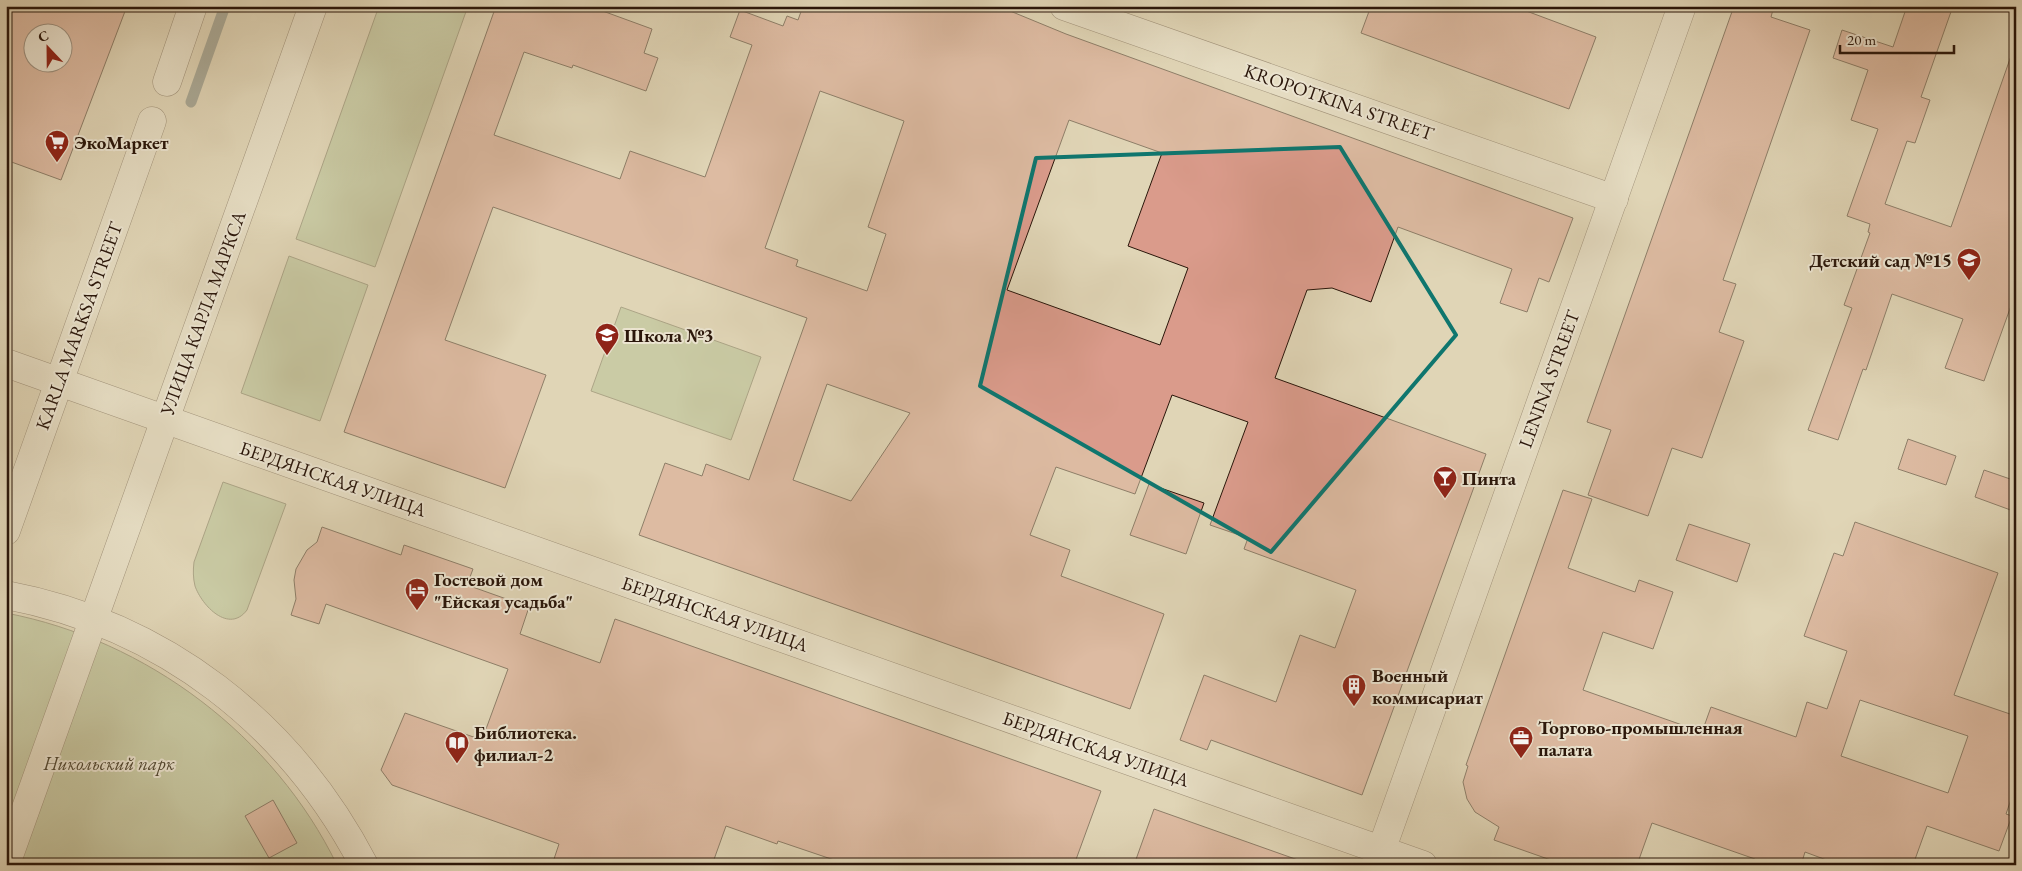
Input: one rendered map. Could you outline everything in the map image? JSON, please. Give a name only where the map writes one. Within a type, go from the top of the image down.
[{"type":"street","points":[[167,82],[193,6]]},
{"type":"street","name":"УЛИЦА КАРЛА МАРКСА","points":[[6,864],[313,6]]},
{"type":"street","name":"KROPOTKINA STREET","points":[[1064,6],[1614,199]]},
{"type":"street","name":"LENINA STREET","points":[[1379,857],[1682,6]]},
{"type":"street","name":"KARLA MARKSA STREET","points":[[6,531],[152,121]]},
{"type":"street","name":"БЕРДЯНСКАЯ УЛИЦА","points":[[6,363],[1379,857],[1423,865]]},
{"type":"street","points":[[6,595],[67,610],[123,632],[179,661],[230,697],[282,746],[317,788],[352,841],[364,865]]},
{"type":"highlighted area","points":[[1340,147],[1456,335],[1271,552],[980,386],[1036,158]]},
{"type":"green space","points":[[379,6],[468,6],[375,267],[296,239]]},
{"type":"green space","points":[[289,256],[368,285],[320,421],[241,393]]},
{"type":"green space","points":[[621,307],[761,357],[731,440],[591,391]]},
{"type":"green space","points":[[223,482],[286,504],[247,610],[240,617],[232,619],[224,618],[210,609],[195,586],[194,577],[194,562]]},
{"type":"green space","name":"Никольский парк","points":[[6,613],[58,626],[108,646],[156,671],[201,701],[242,736],[279,775],[310,818],[337,865],[6,865]]},
{"type":"building","points":[[6,6],[127,6],[61,180],[6,160]]},
{"type":"building","points":[[496,6],[589,6],[652,29],[644,53],[658,58],[646,91],[573,65],[572,68],[524,52],[494,135],[620,179],[630,151],[705,177],[752,45],[730,37],[740,10],[783,26],[787,16],[798,20],[803,6],[998,6],[1066,34],[1573,218],[1549,282],[1539,278],[1527,312],[1500,303],[1512,269],[1398,227],[1371,302],[1332,288],[1307,290],[1275,378],[1486,454],[1362,795],[1211,740],[1207,750],[1180,740],[1204,675],[1276,702],[1300,635],[1335,648],[1356,590],[1244,549],[1248,538],[1210,525],[1248,422],[1172,395],[1135,494],[1056,467],[1030,535],[1070,550],[1061,576],[1164,614],[1130,709],[639,535],[665,463],[702,476],[706,464],[749,480],[807,318],[596,243],[493,207],[445,340],[546,375],[505,488],[344,432]],"holes":[[[820,91],[904,121],[868,227],[886,234],[867,291],[796,266],[798,260],[765,248]],[[1069,120],[1162,153],[1128,246],[1188,268],[1160,345],[1007,290]],[[827,384],[910,413],[851,501],[793,480]]]},
{"type":"building","points":[[1371,6],[1513,6],[1596,37],[1569,109],[1361,33]]},
{"type":"building","points":[[1734,6],[1774,6],[1771,17],[1810,30],[1723,280],[1736,284],[1719,332],[1744,341],[1702,458],[1672,448],[1648,516],[1588,495],[1611,430],[1587,422]]},
{"type":"building","points":[[1907,6],[1953,6],[1921,97],[1930,100],[1915,143],[1907,141],[1885,204],[1951,227],[2011,56],[2016,57],[2016,292],[1984,381],[1945,368],[1963,319],[1892,294],[1866,370],[1863,369],[1838,440],[1808,430],[1852,308],[1844,305],[1870,233],[1868,232],[1870,224],[1847,216],[1878,129],[1851,120],[1868,70],[1833,58],[1842,30],[1893,47]]},
{"type":"building","points":[[1908,439],[1956,456],[1946,485],[1898,469]]},
{"type":"building","points":[[1984,470],[2016,481],[2016,512],[1975,497]]},
{"type":"building","points":[[1149,484],[1204,503],[1186,554],[1130,535]]},
{"type":"building","points":[[1563,490],[1592,499],[1568,568],[1635,592],[1639,580],[1673,592],[1653,649],[1603,632],[1583,690],[1702,732],[1711,707],[1796,737],[1807,702],[1827,709],[1847,651],[1804,636],[1834,553],[1843,556],[1855,522],[1998,573],[1954,695],[2016,716],[2016,785],[2006,814],[2012,816],[1999,851],[1927,826],[1913,865],[1840,865],[1805,852],[1801,865],[1753,865],[1755,859],[1652,823],[1637,865],[1565,865],[1494,840],[1499,827],[1475,812],[1467,799],[1463,782],[1468,766],[1466,765]],"holes":[[[1860,700],[1968,736],[1948,793],[1841,756]]]},
{"type":"building","points":[[1689,524],[1750,544],[1737,582],[1676,560]]},
{"type":"building","points":[[322,527],[401,555],[404,545],[473,569],[467,585],[529,607],[520,634],[600,663],[615,619],[1101,791],[1074,865],[849,865],[778,841],[777,844],[726,826],[712,865],[552,865],[559,844],[392,785],[381,770],[405,713],[482,740],[508,669],[326,604],[319,624],[291,615],[296,599],[294,580],[296,569],[307,550],[317,542]]},
{"type":"building","points":[[273,800],[297,843],[269,858],[245,816]]},
{"type":"building","points":[[1154,809],[1298,860],[1297,865],[1134,865]]},
{"type":"waterway","points":[[191,102],[225,6]]},
{"type":"place","name":"ЭкоМаркет","points":[[57,163]]},
{"type":"place","name":"Детский сад №15","points":[[1969,281]]},
{"type":"place","name":"Школа №3","points":[[607,356]]},
{"type":"place","name":"Пинта","points":[[1445,499]]},
{"type":"place","name":"Гостевой дом \"Ейская усадьба\"","points":[[417,611]]},
{"type":"place","name":"Военный коммисариат","points":[[1354,707]]},
{"type":"place","name":"Торгово-промышленная палата","points":[[1521,759]]},
{"type":"place","name":"Библиотека. филиал-2","points":[[457,764]]}]
